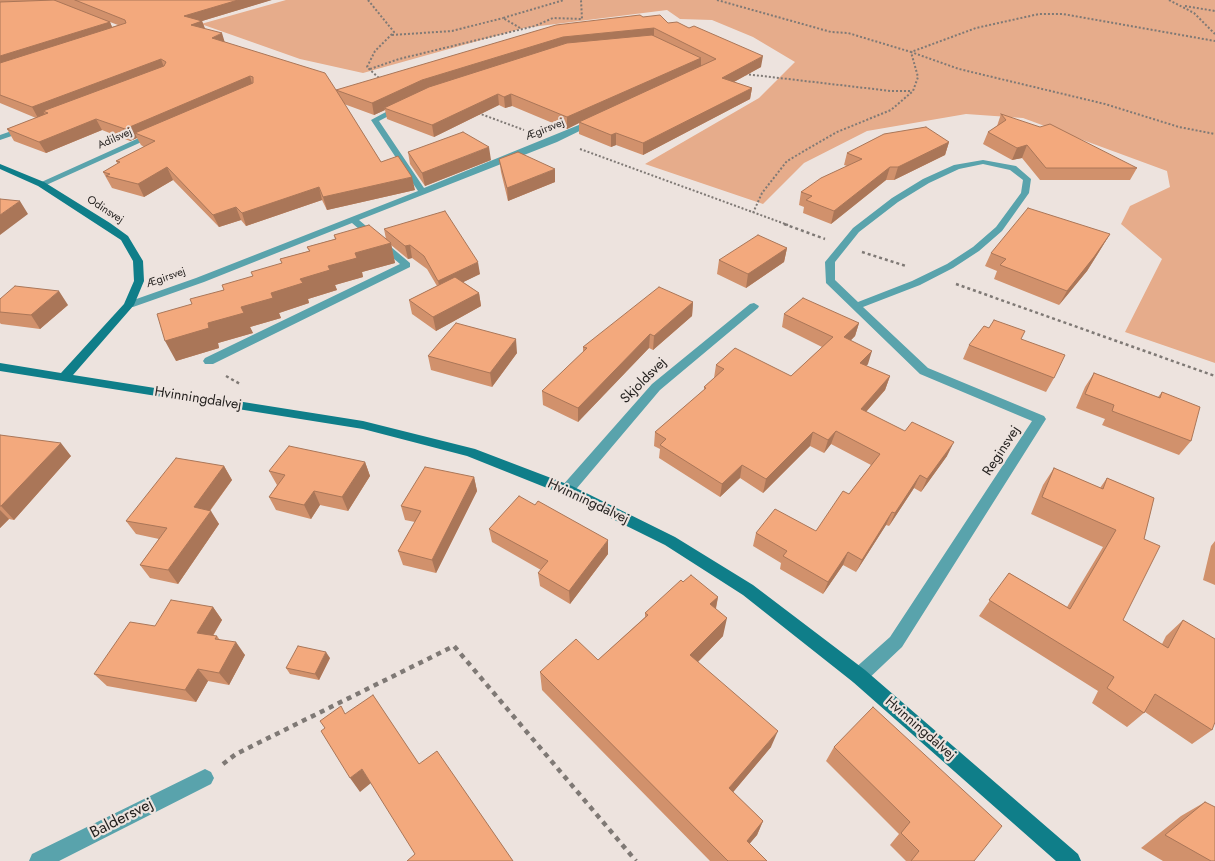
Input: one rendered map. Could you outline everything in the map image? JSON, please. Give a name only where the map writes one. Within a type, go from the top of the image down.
[{"type":"street","points":[[409,103],[375,120],[422,191]]},
{"type":"street","name":"Ægirsvej","points":[[129,305],[200,280],[554,140],[606,116]]},
{"type":"street","points":[[0,138],[37,124]]},
{"type":"street","name":"Adilsvej","points":[[41,184],[165,130]]},
{"type":"street","name":"Reginsvej","points":[[856,306],[932,275],[976,250],[999,228],[1025,193],[1027,180],[1013,168],[983,162],[957,167],[926,181],[895,200],[856,230],[830,262],[830,281],[856,306],[924,371],[1040,419],[896,642],[859,676]]},
{"type":"street","name":"Odinsvej","points":[[0,166],[41,184],[124,238],[138,262],[139,278],[129,305],[63,378]]},
{"type":"street","points":[[209,361],[407,265],[352,219]]},
{"type":"street","name":"Skjoldsvej","points":[[566,490],[656,387],[754,306]]},
{"type":"street","name":"Hvinningdalvej","points":[[0,367],[363,425],[470,452],[566,490],[670,541],[748,590],[859,676],[1071,861]]},
{"type":"street","name":"Baldersvej","points":[[39,861],[205,778]]},
{"type":"path","points":[[368,0],[394,32],[376,51],[367,67],[377,78],[386,81]]},
{"type":"path","points":[[392,35],[452,31],[564,0]]},
{"type":"path","points":[[370,70],[399,59],[535,26],[553,18],[582,19],[581,0]]},
{"type":"path","points":[[717,0],[831,32],[848,33],[912,52],[959,69],[1105,104],[1179,127],[1215,134]]},
{"type":"path","points":[[1169,0],[1182,5],[1215,11]]},
{"type":"path","points":[[1182,5],[1204,22],[1215,34]]},
{"type":"path","points":[[912,52],[976,28],[1039,14],[1063,14],[1215,40]]},
{"type":"path","points":[[502,18],[520,29]]},
{"type":"path","points":[[753,213],[762,192],[787,161],[837,132],[891,110],[913,91],[918,77],[912,52]]},
{"type":"path","points":[[737,73],[818,84],[891,91],[913,91]]},
{"type":"path","points":[[472,111],[753,213],[1215,376]]},
{"type":"path","points":[[209,361],[217,370],[247,388],[242,406]]},
{"type":"path","points":[[205,778],[236,754],[454,646],[636,861]]},
{"type":"shaded area","points":[[286,0],[1215,0],[1215,363],[1125,332],[1162,259],[1121,224],[1130,206],[1170,187],[1167,171],[1023,118],[966,114],[867,131],[804,163],[763,204],[645,164],[759,98],[795,62],[753,37],[712,20],[680,19],[667,10],[524,28],[363,73],[300,59],[201,24]]},
{"type":"building","points":[[54,0],[110,22],[0,56],[0,2]]},
{"type":"building","points":[[75,0],[238,0],[184,16],[202,21],[191,25],[222,33],[212,38],[325,73],[381,162],[398,156],[412,177],[323,197],[319,187],[242,213],[236,207],[213,215],[167,167],[138,184],[106,176],[110,174],[103,172],[120,162],[116,161],[155,141],[135,133],[253,83],[253,77],[250,76],[125,129],[96,119],[39,142],[7,129],[48,113],[43,111],[164,66],[166,62],[161,59],[32,107],[0,95],[0,63],[126,23],[125,20]]},
{"type":"building","points":[[640,15],[643,17],[660,15],[668,23],[677,22],[689,28],[694,26],[763,56],[722,78],[752,88],[643,143],[616,133],[611,135],[579,122],[716,59],[654,28],[563,37],[422,80],[372,103],[336,90],[556,25]]},
{"type":"building","points":[[652,35],[701,58],[567,117],[511,94],[504,97],[498,94],[432,125],[384,108],[429,87],[567,43]]},
{"type":"building","points":[[1001,114],[1040,127],[1050,124],[1137,168],[1046,168],[1027,145],[1017,148],[988,132],[1006,120]]},
{"type":"building","points":[[926,127],[949,142],[898,167],[890,167],[834,211],[806,200],[812,196],[801,192],[821,178],[862,159],[847,153],[884,134]]},
{"type":"building","points":[[463,132],[489,147],[422,173],[408,152]]},
{"type":"building","points":[[518,152],[555,169],[507,188],[499,159]]},
{"type":"building","points":[[0,199],[20,201],[0,215]]},
{"type":"building","points":[[1028,208],[1110,234],[1067,291],[1000,265],[1006,259],[991,253]]},
{"type":"building","points":[[445,211],[478,262],[438,281],[424,256],[410,245],[405,246],[384,229]]},
{"type":"building","points":[[369,225],[391,243],[355,253],[357,258],[328,266],[330,270],[300,279],[303,283],[271,293],[273,298],[241,307],[244,313],[208,323],[209,328],[165,341],[157,314],[192,304],[190,299],[224,290],[222,285],[253,276],[251,272],[282,263],[280,259],[310,251],[307,247],[336,239],[334,235]]},
{"type":"building","points":[[758,235],[787,248],[748,274],[719,260]]},
{"type":"building","points":[[455,277],[479,293],[433,317],[409,300]]},
{"type":"building","points":[[15,286],[59,291],[31,315],[0,312],[0,299]]},
{"type":"building","points":[[659,287],[693,302],[654,336],[650,334],[578,408],[542,391],[587,348],[583,347]]},
{"type":"building","points":[[803,298],[859,323],[844,337],[872,351],[860,363],[890,376],[861,409],[905,431],[912,422],[954,442],[927,479],[920,475],[895,513],[892,512],[862,560],[848,552],[828,582],[783,556],[787,551],[756,533],[775,509],[816,531],[843,491],[849,494],[880,454],[836,431],[828,440],[813,432],[766,479],[742,465],[722,484],[660,445],[666,439],[655,432],[706,388],[704,387],[724,369],[716,365],[735,348],[791,376],[833,337],[784,314]]},
{"type":"building","points":[[994,320],[1025,331],[1021,339],[1065,355],[1054,378],[969,345],[984,326],[989,328]]},
{"type":"building","points":[[456,323],[516,339],[490,373],[428,356]]},
{"type":"building","points":[[1094,373],[1160,398],[1162,392],[1200,407],[1191,441],[1112,411],[1114,405],[1085,394]]},
{"type":"building","points":[[0,435],[61,443],[1,506],[0,506]]},
{"type":"building","points":[[289,446],[365,462],[342,497],[314,491],[304,505],[269,497],[285,475],[269,471]]},
{"type":"building","points":[[176,458],[224,466],[194,507],[211,511],[168,570],[140,565],[167,528],[126,521]]},
{"type":"building","points":[[425,467],[474,477],[432,560],[398,551],[421,511],[401,506]]},
{"type":"building","points":[[1054,468],[1103,489],[1107,478],[1154,498],[1144,539],[1160,546],[1123,620],[1168,648],[1183,620],[1215,639],[1215,722],[1212,730],[1155,694],[1144,713],[1107,688],[1114,677],[989,600],[1009,573],[1070,609],[1116,530],[1042,497]]},
{"type":"building","points":[[519,496],[535,505],[538,501],[608,540],[569,591],[538,573],[548,561],[489,529]]},
{"type":"building","points":[[691,575],[718,597],[710,604],[727,618],[690,655],[778,731],[729,788],[763,821],[747,841],[767,861],[728,861],[540,672],[576,639],[598,660],[648,615],[645,613],[681,580],[683,582]]},
{"type":"building","points":[[171,600],[213,607],[197,633],[217,636],[215,639],[236,642],[219,673],[198,669],[185,690],[94,674],[130,622],[155,626]]},
{"type":"building","points":[[298,646],[326,652],[315,674],[286,668]]},
{"type":"building","points":[[373,695],[419,764],[437,751],[513,861],[407,861],[415,854],[362,769],[350,778],[321,731],[325,728],[320,721],[341,706],[345,714]]},
{"type":"building","points":[[873,707],[1002,826],[974,861],[911,861],[919,851],[901,833],[910,822],[834,747]]},
{"type":"building","points":[[1205,802],[1215,807],[1215,861],[1211,861],[1165,835]]}]
